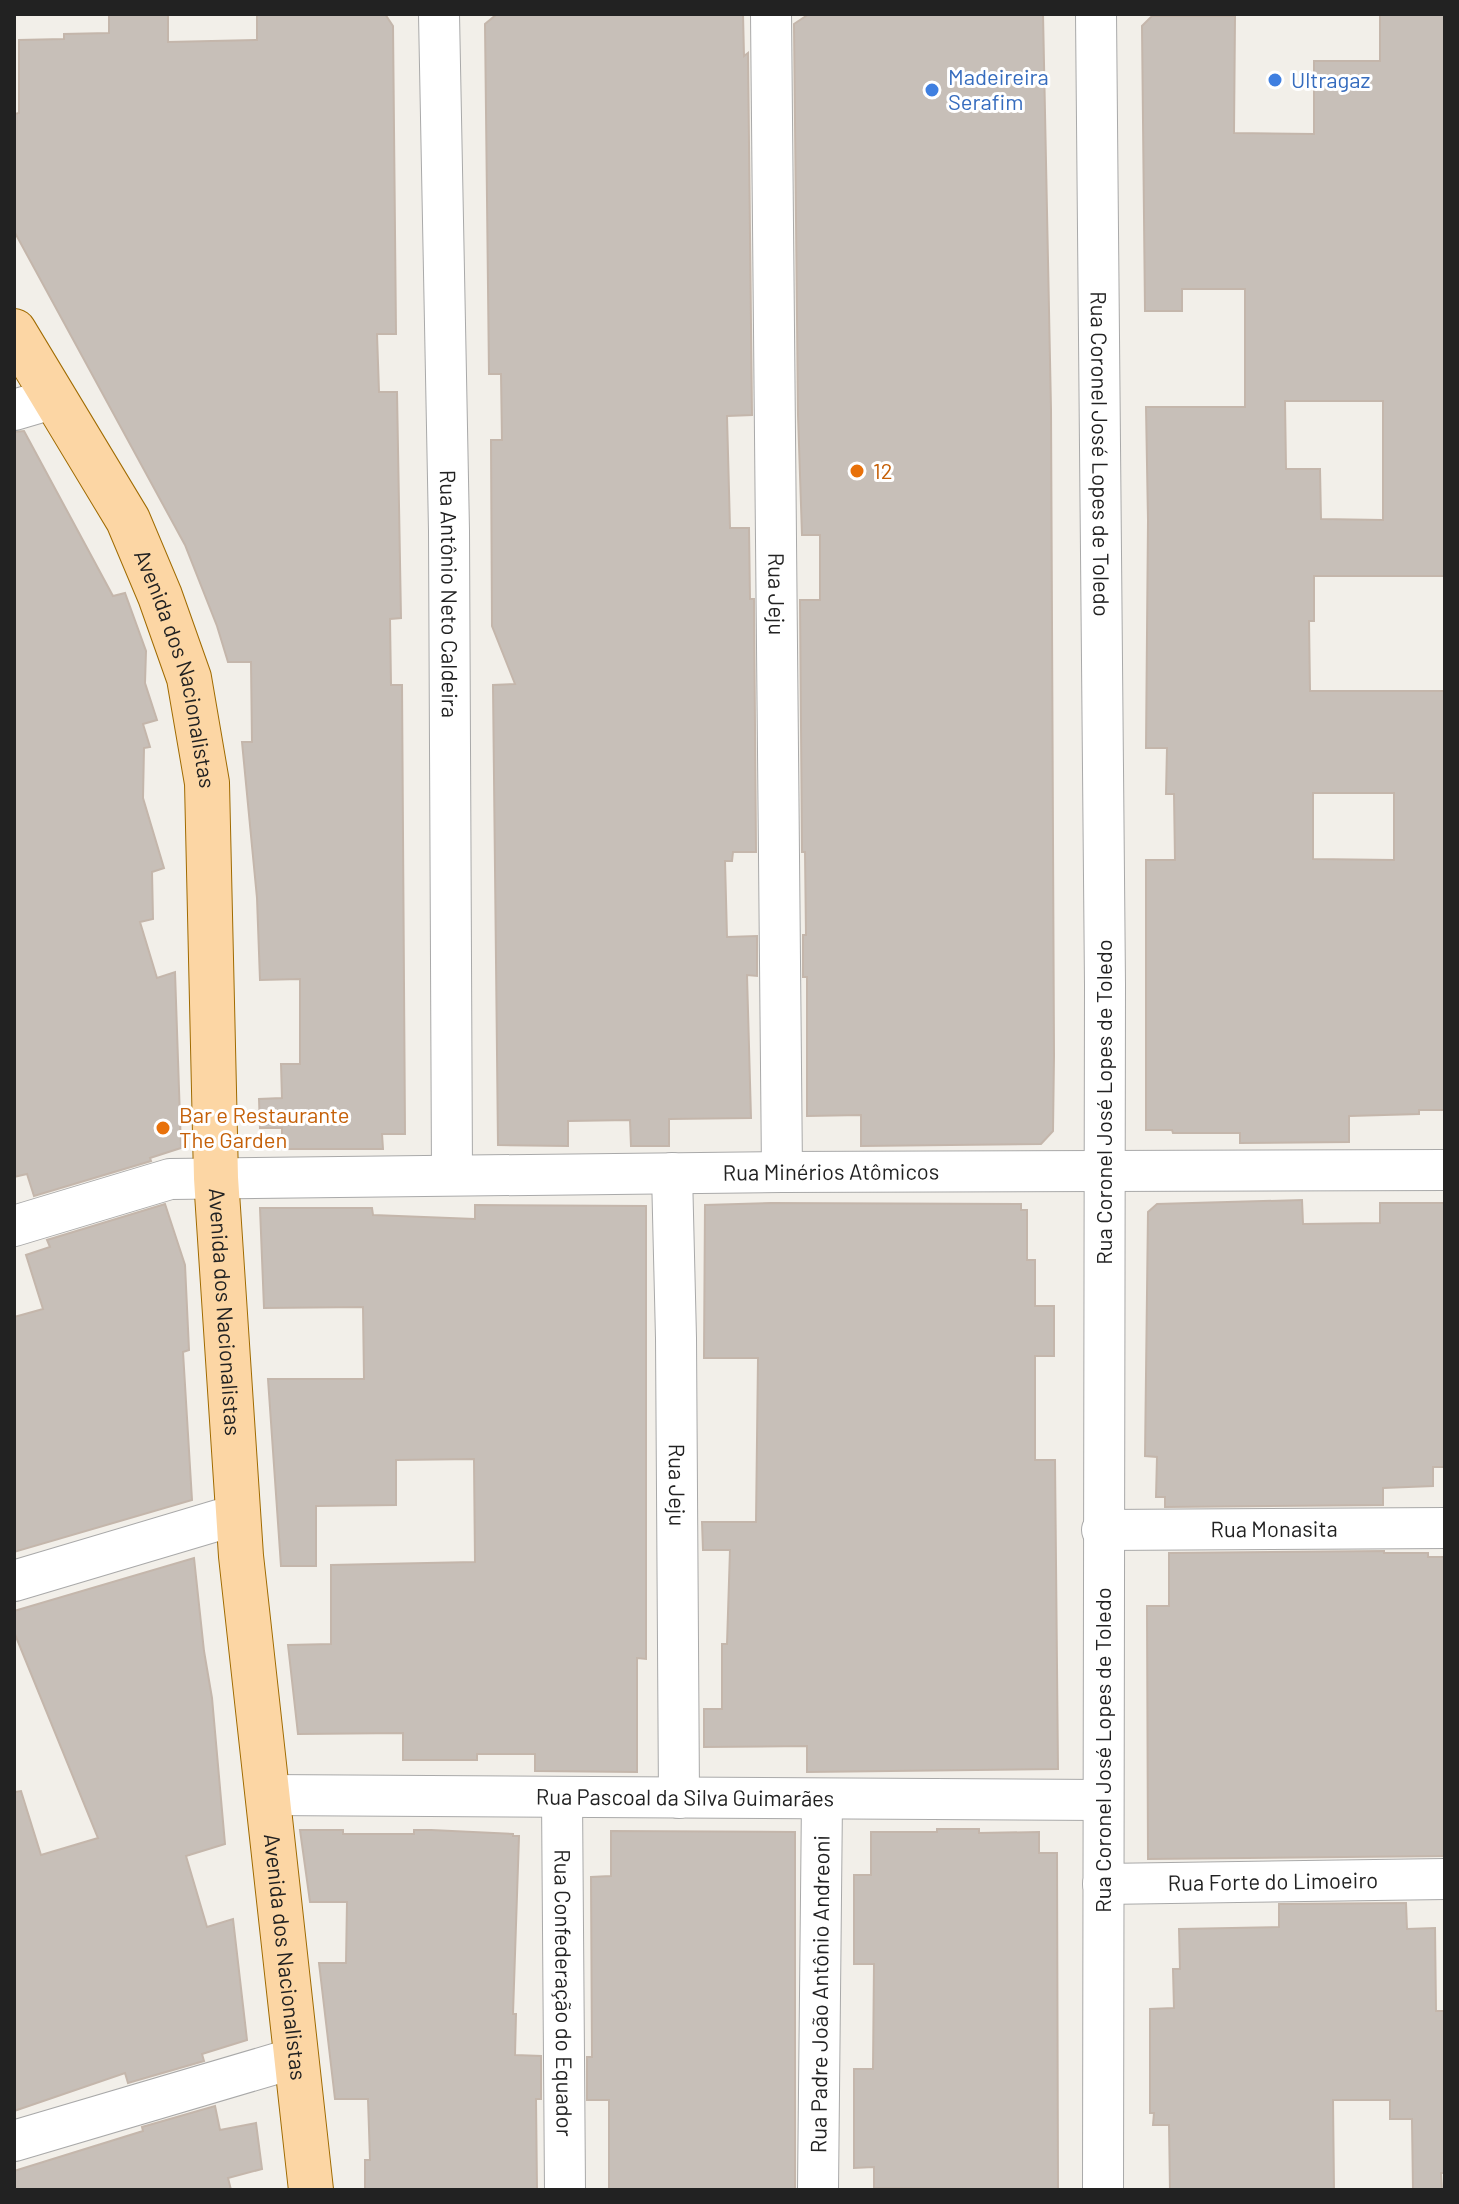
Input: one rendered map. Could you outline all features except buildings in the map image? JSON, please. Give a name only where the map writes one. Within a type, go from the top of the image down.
[{"type":"main road","name":"Avenida dos Nacionalistas","points":[[14,331],[128,520],[160,596],[189,678],[207,783],[216,1178],[241,1556],[311,2190]]},
{"type":"street","name":"Rua Antônio Neto Caldeira","points":[[439,14],[449,547],[452,1175]]},
{"type":"street","name":"Rua Jeju","points":[[771,14],[782,1172]]},
{"type":"street","name":"Rua Coronel José Lopes de Toledo","points":[[1096,14],[1104,1172],[1103,2190]]},
{"type":"street","points":[[14,410],[55,398]]},
{"type":"street","name":"Rua Minérios Atômicos","points":[[14,1226],[170,1179],[782,1172],[1445,1170]]},
{"type":"street","name":"Rua Jeju","points":[[672,1173],[679,1798]]},
{"type":"street","points":[[14,1581],[239,1514]]},
{"type":"street","name":"Rua Monasita","points":[[1102,1530],[1445,1528]]},
{"type":"street","name":"Rua Pascoal da Silva Guimarães","points":[[267,1795],[1102,1800]]},
{"type":"street","name":"Rua Confederação do Equador","points":[[562,1797],[565,2190]]},
{"type":"street","name":"Rua Padre João Antônio Andreoni","points":[[818,2190],[822,1799]]},
{"type":"street","name":"Rua Forte do Limoeiro","points":[[1103,1884],[1445,1879]]},
{"type":"street","points":[[14,2141],[295,2058]]},
{"type":"place","name":"Ultragaz","points":[[1275,80]]},
{"type":"place","name":"Madeireira Serafim","points":[[932,90]]},
{"type":"place","name":"12","points":[[857,471]]},
{"type":"place","name":"Bar e Restaurante The Garden","points":[[163,1128]]}]
